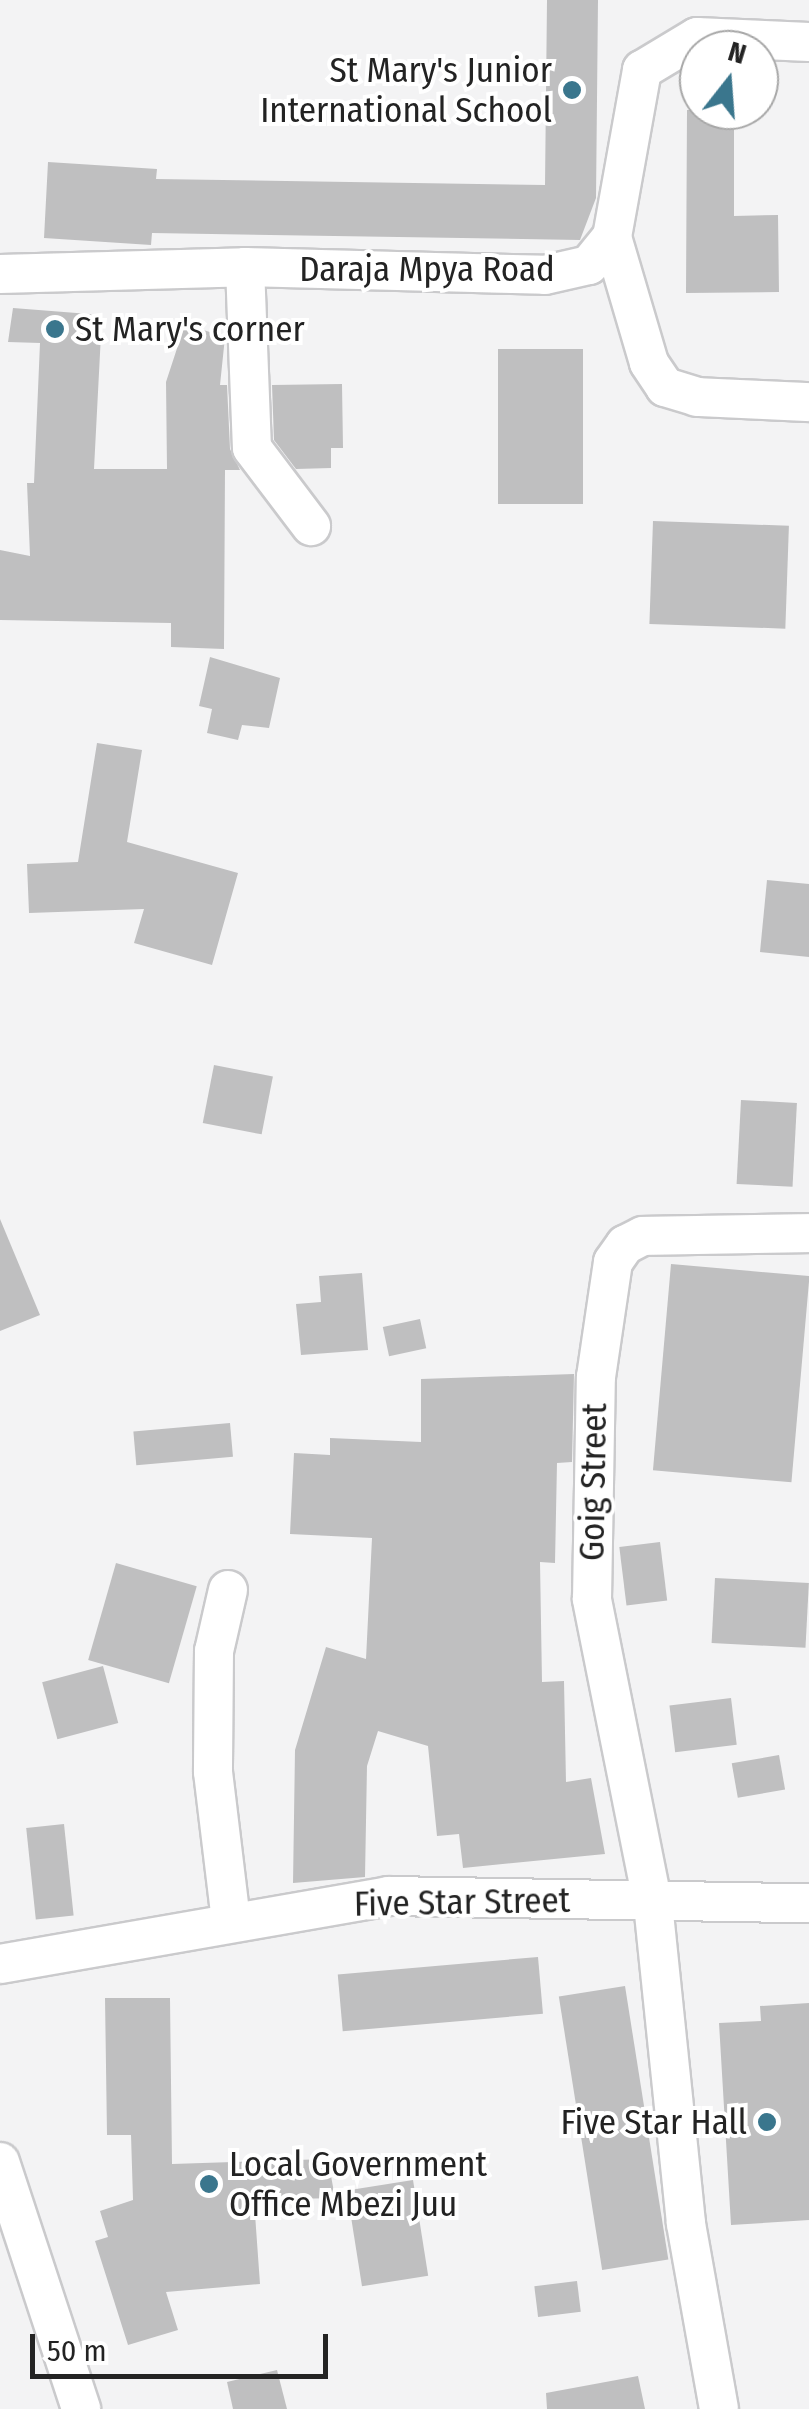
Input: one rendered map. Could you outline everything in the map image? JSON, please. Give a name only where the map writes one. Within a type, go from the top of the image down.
[{"type":"street","points":[[809,42],[697,37],[642,70],[612,237],[649,363],[665,388],[697,397],[809,402]]},
{"type":"street","name":"Daraja Mpya Road","points":[[0,274],[246,267],[545,275],[589,265],[612,237]]},
{"type":"street","points":[[246,267],[252,448],[311,526]]},
{"type":"street","name":"Goig Street","points":[[719,2409],[686,2223],[652,1905],[592,1598],[588,1494],[614,1262],[643,1236],[809,1233]]},
{"type":"street","points":[[228,1590],[214,1651],[213,1772],[231,1921]]},
{"type":"street","name":"Five Star Street","points":[[0,1964],[388,1896],[652,1905],[809,1902]]},
{"type":"street","points":[[1,2170],[82,2409]]},
{"type":"building","name":"St Mary's Junior International School","points":[[547,0],[598,0],[596,198],[580,240],[152,233],[151,245],[44,238],[48,162],[157,169],[156,179],[545,185]]},
{"type":"building","points":[[687,130],[734,130],[734,216],[778,215],[779,292],[686,293]]},
{"type":"building","points":[[13,308],[102,315],[94,469],[167,469],[166,382],[185,324],[225,337],[220,385],[227,385],[230,449],[240,470],[225,470],[224,649],[171,647],[171,623],[0,620],[0,550],[30,556],[27,483],[34,483],[40,343],[8,342]]},
{"type":"building","points":[[498,349],[583,349],[583,504],[498,504]]},
{"type":"building","points":[[342,384],[343,448],[331,448],[331,468],[296,469],[274,440],[272,385]]},
{"type":"building","points":[[653,521],[789,526],[785,629],[649,624]]},
{"type":"building","points":[[210,657],[280,678],[269,728],[242,725],[238,740],[207,733],[212,709],[199,706]]},
{"type":"building","points":[[97,743],[142,750],[127,842],[238,873],[212,965],[134,943],[144,909],[29,913],[27,864],[78,862]]},
{"type":"building","points":[[767,880],[809,884],[809,957],[760,952]]},
{"type":"building","points":[[214,1065],[273,1076],[262,1134],[203,1123]]},
{"type":"building","points":[[741,1100],[797,1103],[793,1187],[737,1184]]},
{"type":"building","points":[[0,1219],[40,1315],[0,1331]]},
{"type":"building","points":[[671,1264],[809,1276],[791,1482],[653,1470]]},
{"type":"building","points":[[362,1273],[368,1350],[301,1355],[296,1304],[321,1302],[319,1276]]},
{"type":"building","points":[[420,1319],[426,1348],[389,1356],[383,1327]]},
{"type":"building","points":[[574,1374],[572,1462],[557,1463],[555,1563],[540,1562],[542,1682],[564,1681],[566,1782],[591,1778],[605,1854],[463,1868],[459,1834],[437,1836],[428,1746],[378,1731],[367,1766],[365,1877],[293,1883],[295,1750],[326,1647],[366,1659],[372,1538],[290,1534],[294,1453],[330,1455],[330,1438],[421,1442],[421,1379]]},
{"type":"building","points":[[230,1423],[233,1457],[136,1465],[133,1431]]},
{"type":"building","points":[[660,1542],[667,1601],[626,1606],[619,1547]]},
{"type":"building","points":[[116,1563],[197,1586],[169,1683],[88,1660]]},
{"type":"building","points":[[715,1578],[809,1583],[805,1648],[712,1643]]},
{"type":"building","points":[[103,1666],[118,1723],[57,1739],[42,1682]]},
{"type":"building","points":[[731,1698],[737,1745],[675,1752],[669,1706]]},
{"type":"building","points":[[779,1755],[785,1789],[738,1798],[732,1763]]},
{"type":"building","points":[[64,1824],[74,1915],[36,1919],[26,1828]]},
{"type":"building","points":[[538,1957],[543,2014],[343,2031],[338,1975]]},
{"type":"building","points":[[625,1986],[668,2260],[602,2270],[559,1996]]},
{"type":"building","points":[[105,1998],[170,1998],[172,2164],[328,2159],[335,2198],[254,2200],[260,2284],[166,2292],[178,2330],[128,2345],[95,2241],[108,2237],[100,2211],[133,2200],[131,2135],[107,2135]]},
{"type":"building","name":"Five Star Hall","points":[[809,2003],[809,2220],[731,2225],[719,2023],[761,2021],[760,2006]]},
{"type":"building","points":[[413,2180],[428,2276],[362,2286],[347,2190]]},
{"type":"building","points":[[577,2281],[581,2312],[538,2317],[534,2286]]},
{"type":"building","points":[[277,2370],[287,2409],[233,2409],[227,2382]]},
{"type":"building","points":[[638,2376],[645,2409],[547,2409],[546,2393]]},
{"type":"place","name":"St Mary's Junior International School","points":[[572,90]]},
{"type":"place","name":"St Mary's corner","points":[[55,329]]},
{"type":"place","name":"Five Star Hall","points":[[767,2122]]},
{"type":"place","name":"Local Government Office Mbezi Juu","points":[[209,2184]]}]
